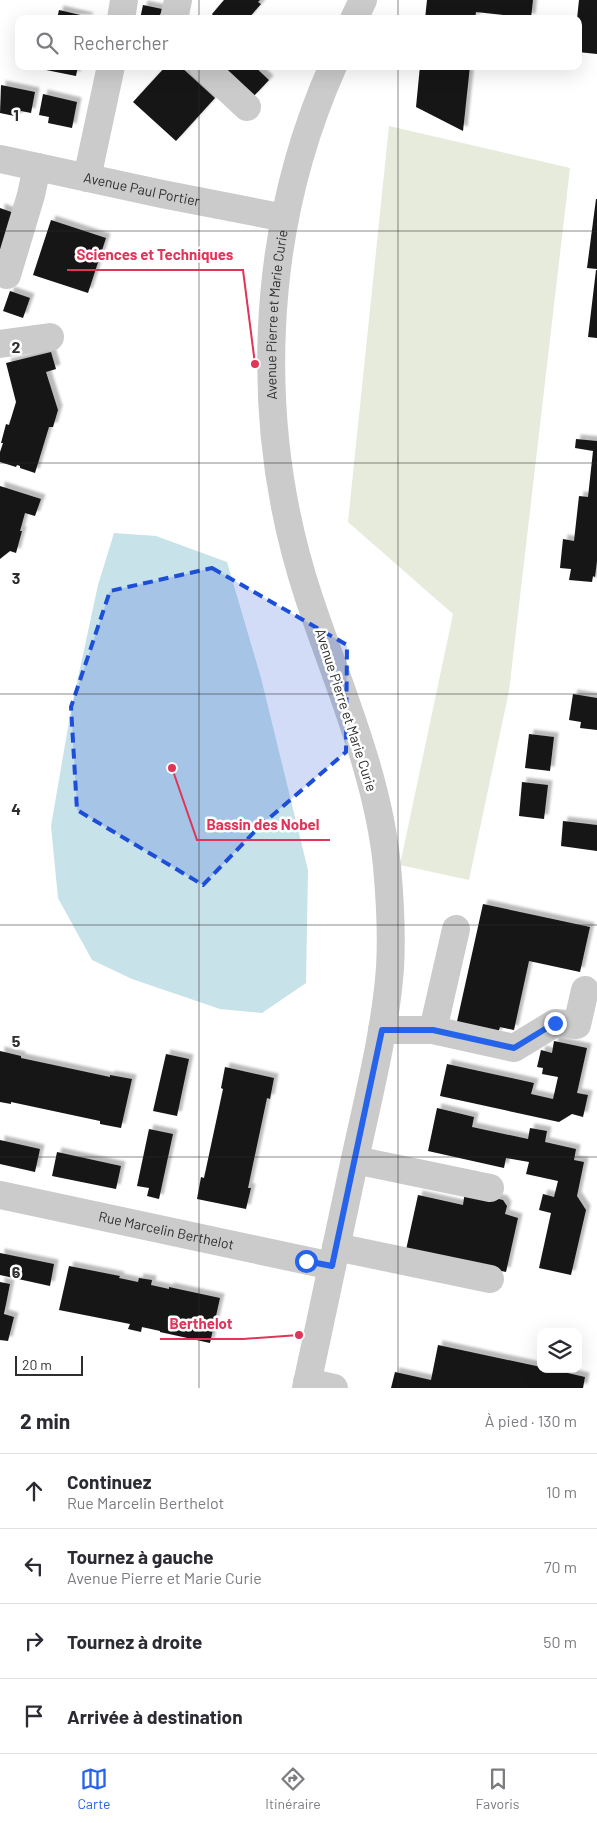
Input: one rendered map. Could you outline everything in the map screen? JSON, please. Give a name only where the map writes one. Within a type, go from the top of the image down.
[{"type":"street","points":[[121,15],[124,0]]},
{"type":"street","points":[[175,15],[178,0]]},
{"type":"street","points":[[356,15],[363,0]]},
{"type":"street","points":[[87,178],[110,70]]},
{"type":"street","points":[[207,70],[247,107]]},
{"type":"street","name":"Avenue Pierre et Marie Curie","points":[[306,1385],[382,1030],[390,960],[391,918],[386,862],[372,783],[298,562],[284,503],[276,455],[271,393],[271,354],[275,290],[285,218],[301,152],[331,70]]},
{"type":"street","name":"Avenue Paul Portier","points":[[0,158],[87,178],[285,218]]},
{"type":"street","points":[[7,275],[32,195],[38,167]]},
{"type":"street","points":[[0,344],[50,337]]},
{"type":"street","points":[[433,1030],[456,929]]},
{"type":"street","points":[[382,1030],[433,1030],[514,1048],[555,1023],[577,1025],[585,990]]},
{"type":"street","points":[[355,1160],[490,1188]]},
{"type":"street","name":"Rue Marcelin Berthelot","points":[[0,1196],[334,1257],[490,1279]]},
{"type":"street","points":[[306,1385],[334,1388]]},
{"type":"highlighted area","points":[[212,568],[347,645],[346,752],[260,826],[203,885],[77,810],[71,707],[110,591]]},
{"type":"shaded area","points":[[389,126],[570,168],[509,691],[469,880],[400,865],[453,614],[348,522]]},
{"type":"water","points":[[114,533],[156,536],[227,562],[261,678],[308,870],[306,983],[262,1013],[220,1009],[132,979],[92,960],[58,898],[51,826],[71,710],[98,585]]},
{"type":"building","points":[[224,0],[260,0],[258,2],[261,4],[251,15],[212,14]]},
{"type":"building","points":[[427,0],[533,0],[531,15],[504,15],[476,12],[476,15],[425,15]]},
{"type":"building","points":[[579,0],[597,0],[597,54],[582,52],[582,15],[577,15]]},
{"type":"building","points":[[143,5],[162,9],[160,15],[141,15]]},
{"type":"building","points":[[59,10],[80,15],[58,15]]},
{"type":"building","points":[[46,70],[77,70],[76,76]]},
{"type":"building","points":[[162,70],[184,70],[215,98],[176,141],[133,102]]},
{"type":"building","points":[[226,70],[258,70],[269,80],[253,97]]},
{"type":"building","points":[[420,70],[470,70],[463,131],[416,107]]},
{"type":"building","points":[[1,85],[35,92],[31,113],[21,111],[19,117],[0,113]]},
{"type":"building","points":[[43,94],[77,102],[72,128],[48,123],[49,117],[39,115]]},
{"type":"building","points":[[597,199],[597,269],[587,268]]},
{"type":"building","points":[[0,208],[14,213],[2,249],[0,249]]},
{"type":"building","points":[[51,220],[106,238],[88,293],[33,275]]},
{"type":"building","points":[[597,270],[597,338],[588,337]]},
{"type":"building","points":[[10,291],[30,298],[23,318],[3,311]]},
{"type":"building","points":[[51,352],[56,369],[46,372],[58,410],[53,427],[49,427],[35,473],[20,468],[17,465],[16,467],[0,462],[0,452],[3,443],[1,443],[6,424],[9,425],[16,402],[6,363]]},
{"type":"building","points":[[576,439],[597,441],[597,561],[595,577],[593,576],[592,582],[569,580],[571,569],[560,568],[563,539],[574,541],[579,496],[588,497],[593,451],[575,448]]},
{"type":"building","points":[[0,486],[41,499],[35,516],[25,513],[16,553],[10,551],[0,559]]},
{"type":"building","points":[[573,694],[597,698],[597,730],[580,728],[581,722],[569,720]]},
{"type":"building","points":[[529,734],[554,737],[550,771],[525,768]]},
{"type":"building","points":[[522,782],[548,785],[544,819],[519,816]]},
{"type":"building","points":[[563,821],[597,825],[597,851],[561,846]]},
{"type":"building","points":[[483,904],[590,927],[580,972],[529,961],[514,1030],[500,1027],[497,1035],[456,1026]]},
{"type":"building","points":[[554,1041],[587,1048],[577,1093],[588,1095],[583,1117],[572,1114],[559,1122],[440,1096],[447,1064],[534,1083],[531,1094],[553,1099],[558,1077],[542,1074],[543,1068],[537,1067],[541,1050],[552,1053]]},
{"type":"building","points":[[0,1051],[21,1056],[21,1058],[110,1077],[110,1075],[132,1079],[121,1128],[100,1124],[100,1121],[11,1102],[11,1104],[0,1102]]},
{"type":"building","points":[[166,1054],[189,1059],[177,1116],[153,1111]]},
{"type":"building","points":[[225,1067],[274,1078],[270,1099],[267,1098],[248,1188],[251,1188],[246,1209],[197,1199],[201,1177],[204,1178],[223,1089],[221,1088]]},
{"type":"building","points":[[437,1108],[474,1117],[472,1127],[528,1139],[530,1128],[547,1131],[545,1142],[576,1149],[574,1160],[584,1162],[577,1196],[586,1210],[571,1275],[539,1268],[551,1213],[539,1210],[543,1194],[554,1197],[558,1181],[526,1174],[529,1162],[506,1158],[504,1168],[428,1151]]},
{"type":"building","points":[[149,1129],[173,1134],[159,1199],[147,1196],[149,1188],[137,1186]]},
{"type":"building","points":[[0,1140],[40,1149],[35,1172],[0,1164]]},
{"type":"building","points":[[57,1152],[121,1166],[116,1189],[52,1176]]},
{"type":"building","points":[[465,1191],[503,1200],[507,1206],[505,1214],[518,1218],[506,1272],[406,1250],[418,1195],[463,1205]]},
{"type":"building","points":[[0,1253],[54,1264],[50,1286],[0,1275]]},
{"type":"building","points":[[69,1266],[120,1276],[119,1278],[138,1282],[139,1278],[152,1280],[151,1285],[220,1298],[210,1343],[142,1327],[141,1332],[128,1329],[130,1324],[59,1310]]},
{"type":"building","points":[[0,1282],[10,1284],[4,1314],[14,1317],[8,1341],[0,1340]]},
{"type":"building","points":[[438,1345],[537,1366],[537,1373],[568,1373],[585,1377],[583,1388],[391,1388],[395,1372],[431,1380]]},
{"type":"place","name":"Sciences et Techniques","points":[[255,364]]},
{"type":"place","name":"Bassin des Nobel","points":[[172,768]]},
{"type":"place","name":"Berthelot","points":[[299,1335]]},
{"type":"route","points":[[306,1261],[332,1266],[382,1030],[433,1030],[514,1048],[555,1023]]}]
